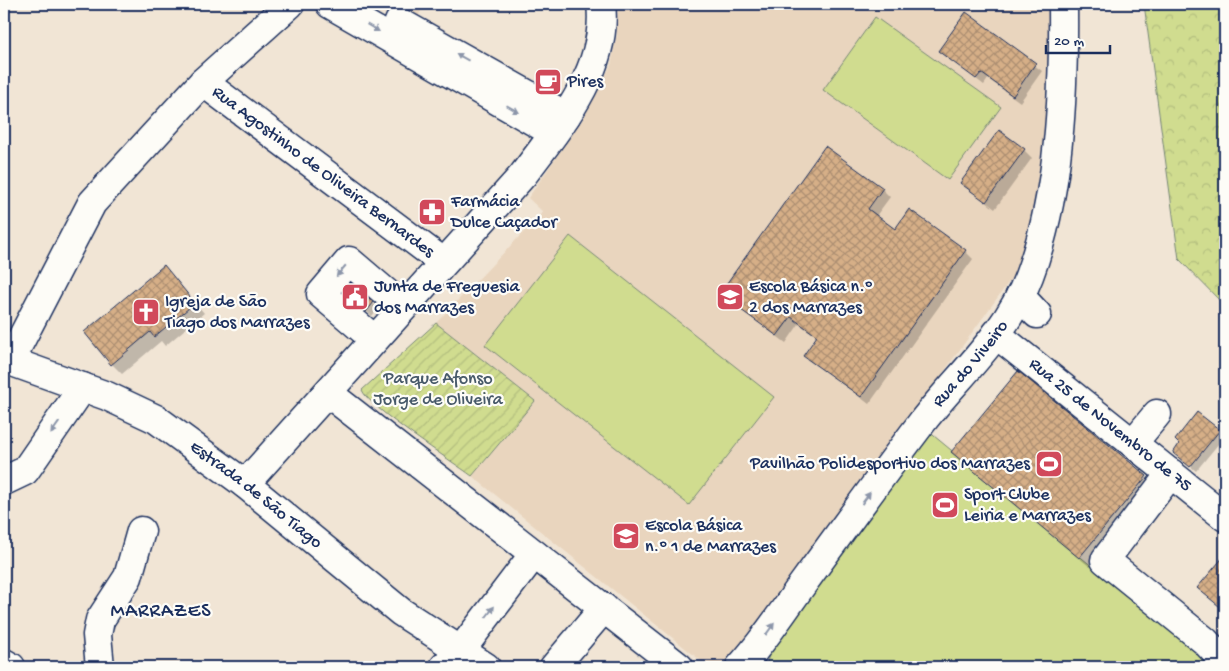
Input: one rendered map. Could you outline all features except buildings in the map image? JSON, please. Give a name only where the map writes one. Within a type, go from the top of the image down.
[{"type":"street","points":[[7,360],[92,203],[203,82],[290,4]]},
{"type":"street","points":[[330,4],[560,125]]},
{"type":"street","points":[[367,4],[560,125]]},
{"type":"street","points":[[245,484],[258,466],[328,393],[374,339],[523,175],[560,125],[584,84],[593,61],[601,27],[601,4]]},
{"type":"street","name":"Rua do Viveiro","points":[[750,664],[924,420],[996,334],[1028,305],[1029,277],[1042,234],[1056,162],[1064,71],[1063,4]]},
{"type":"street","name":"Rua Agostinho de Oliveira Bernardes","points":[[203,82],[443,262]]},
{"type":"street","points":[[374,339],[321,294],[349,261],[403,307]]},
{"type":"street","name":"Rua 25 de Novembro de 75","points":[[996,334],[1134,442],[1225,517]]},
{"type":"street","name":"Estrada de São Tiago","points":[[7,360],[141,410],[156,419],[245,484],[401,612],[452,659],[486,667]]},
{"type":"street","points":[[4,481],[25,471],[83,388]]},
{"type":"street","points":[[328,393],[679,667]]},
{"type":"street","points":[[1134,442],[1157,414]]},
{"type":"street","points":[[1171,473],[1104,560],[1205,641],[1225,662]]},
{"type":"street","points":[[100,667],[97,635],[100,620],[128,577],[141,531]]},
{"type":"street","points":[[452,659],[534,554]]},
{"type":"street","points":[[554,667],[604,608]]},
{"type":"street","points":[[4,663],[12,667]]},
{"type":"shaded area","points":[[393,4],[425,4],[417,18]]},
{"type":"shaded area","name":"Escola Básica n.º 2 dos Marrazes","points":[[618,4],[1053,4],[1046,144],[1037,203],[1016,272],[733,663],[724,667],[705,664],[472,476],[535,401],[436,323],[543,212],[528,198],[583,119],[611,65],[617,34]]},
{"type":"green space","points":[[1144,4],[1225,4],[1225,306],[1179,259]]},
{"type":"green space","points":[[875,17],[1001,107],[948,180],[823,90]]},
{"type":"green space","points":[[570,236],[774,397],[689,505],[485,345]]},
{"type":"green space","name":"Parque Afonso Jorge de Oliveira","points":[[436,323],[535,401],[472,476],[379,409],[362,390]]},
{"type":"green space","name":"Sport Clube Leiria e Marrazes","points":[[928,431],[1214,667],[771,667],[767,663],[770,649]]},
{"type":"place","name":"Pires","points":[[548,82]]},
{"type":"place","name":"Farmácia Dulce Caçador","points":[[432,212]]},
{"type":"place","name":"Junta de Freguesia dos Marrazes","points":[[355,297]]},
{"type":"place","name":"Escola Básica n.º 2 dos Marrazes","points":[[730,297]]},
{"type":"place","name":"Igreja de São Tiago dos Marrazes","points":[[146,312]]},
{"type":"place","name":"Pavilhão Polidesportivo dos Marrazes","points":[[1049,464]]},
{"type":"place","name":"Sport Clube Leiria e Marrazes","points":[[945,505]]},
{"type":"place","name":"Escola Básica n.º 1 de Marrazes","points":[[626,536]]},
{"type":"district","name":"MARRAZES","points":[[161,612]]}]
